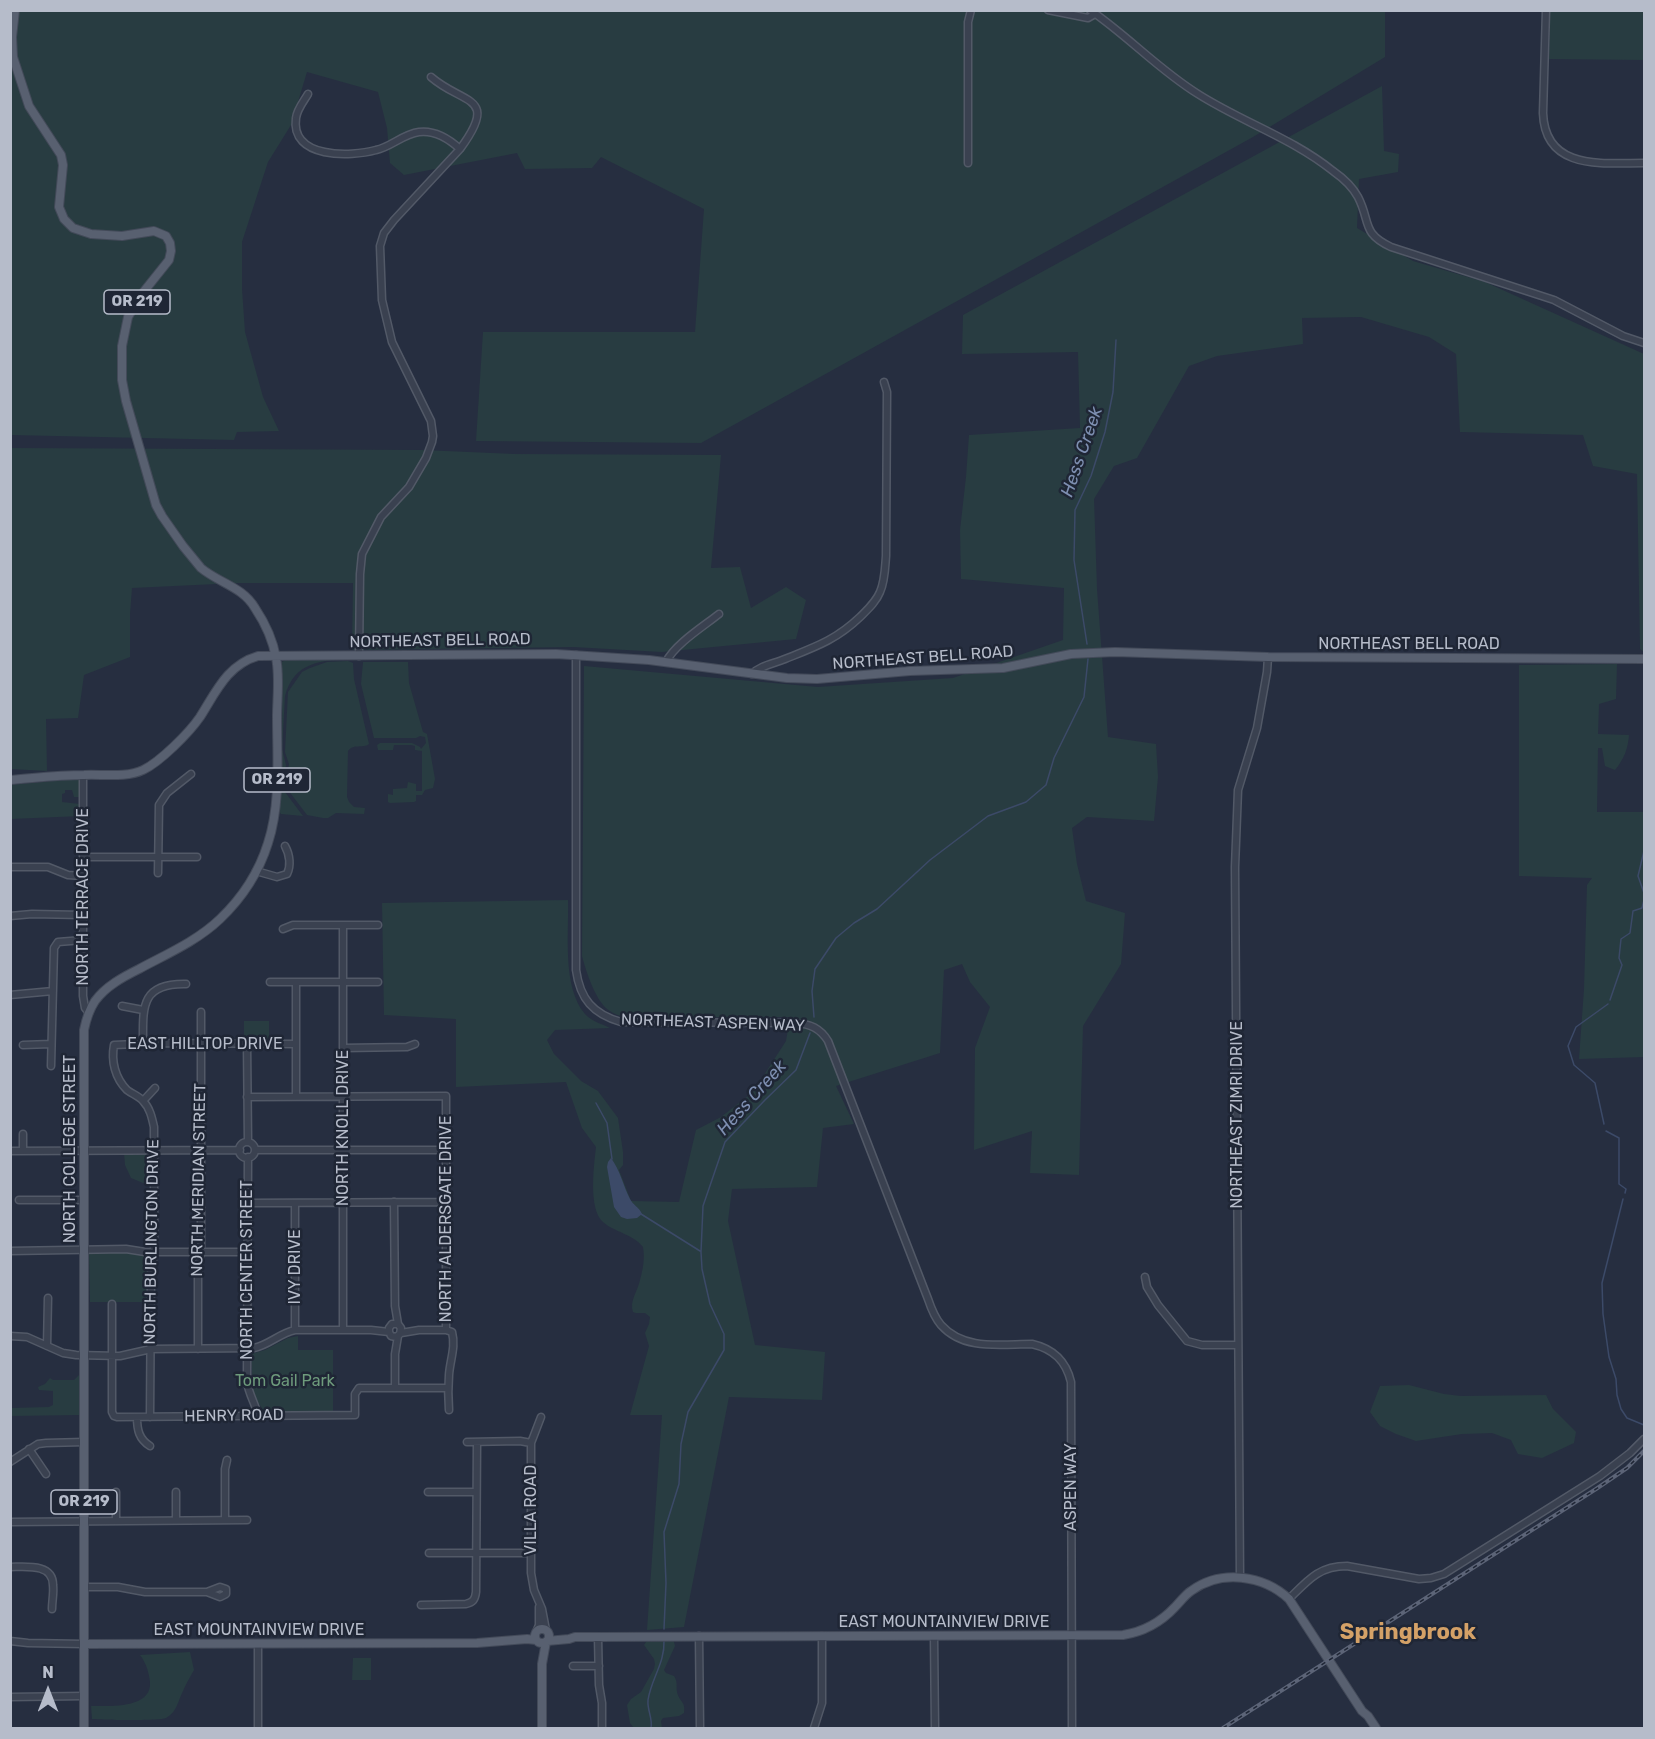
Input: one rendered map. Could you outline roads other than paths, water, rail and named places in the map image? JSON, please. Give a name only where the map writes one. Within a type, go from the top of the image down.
[{"type":"main road","name":"OR 219","points":[[15,10],[12,37],[13,57],[29,106],[61,155],[63,165],[59,207],[64,219],[73,228],[91,234],[122,236],[154,231],[166,236],[170,243],[169,260],[141,295],[128,317],[122,346],[123,389],[152,494],[162,516],[201,568],[239,590],[250,600],[262,619],[276,656]]},
{"type":"main road","name":"NORTHEAST BELL ROAD","points":[[10,780],[129,774],[141,771],[192,728],[220,684],[237,666],[258,656],[576,654],[666,662],[797,679],[838,678],[924,670],[1004,668],[1071,654],[1098,652],[1268,657],[1644,659]]},
{"type":"main road","name":"NORTH COLLEGE STREET","points":[[84,1728],[84,1041],[86,1023],[89,1012],[99,997],[116,982],[189,942],[214,925],[234,904],[256,872],[269,840],[276,804],[276,656]]},
{"type":"main road","name":"EAST MOUNTAINVIEW DRIVE","points":[[84,1644],[477,1643],[508,1640],[513,1636],[569,1639],[575,1637],[1131,1634],[1161,1620],[1191,1591],[1221,1579],[1248,1577],[1266,1582],[1289,1599]]},
{"type":"main road","points":[[1289,1599],[1362,1711],[1376,1728]]},
{"type":"main road","points":[[541,1636],[542,1728]]},
{"type":"main road","points":[[1362,1711],[1371,1728]]},
{"type":"street","points":[[968,163],[968,22],[971,10]]},
{"type":"street","points":[[1048,10],[1088,18],[1093,12],[1186,86],[1224,110],[1297,147],[1332,170],[1354,189],[1370,232],[1379,242],[1554,300],[1623,336],[1644,343]]},
{"type":"street","points":[[1546,10],[1544,118],[1550,139],[1565,154],[1581,161],[1644,163]]},
{"type":"street","points":[[359,656],[362,554],[381,517],[414,480],[430,449],[433,436],[430,422],[390,334],[381,293],[380,246],[384,233],[394,220],[460,149],[477,115],[476,106],[469,99],[444,88],[431,77]]},
{"type":"street","points":[[308,94],[298,112],[296,126],[299,138],[318,150],[335,154],[368,152],[387,147],[418,132],[442,135],[460,149]]},
{"type":"street","points":[[752,674],[757,668],[781,661],[834,638],[849,628],[870,608],[881,591],[886,556],[887,392],[884,382]]},
{"type":"street","points":[[666,662],[681,645],[720,614]]},
{"type":"street","name":"NORTHEAST ASPEN WAY","points":[[576,654],[576,970],[577,981],[584,997],[598,1012],[621,1022],[796,1023],[812,1025],[819,1030],[828,1041],[932,1309],[941,1325],[955,1336]]},
{"type":"street","name":"NORTHEAST ZIMRI DRIVE","points":[[1240,1577],[1236,804],[1240,781],[1257,728],[1268,657]]},
{"type":"street","points":[[158,873],[159,805],[167,793],[190,774]]},
{"type":"street","name":"NORTH TERRACE DRIVE","points":[[83,779],[83,1003],[89,1012]]},
{"type":"street","points":[[256,872],[281,877],[287,874],[289,855],[285,846]]},
{"type":"street","points":[[83,856],[197,857]]},
{"type":"street","points":[[10,867],[48,867],[68,875],[82,876]]},
{"type":"street","points":[[10,916],[82,915]]},
{"type":"street","points":[[283,929],[293,925],[378,925]]},
{"type":"street","name":"NORTH KNOLL DRIVE","points":[[343,925],[343,1330]]},
{"type":"street","points":[[51,1066],[55,945],[83,940]]},
{"type":"street","points":[[270,982],[378,982]]},
{"type":"street","points":[[296,982],[296,1096]]},
{"type":"street","points":[[143,1043],[143,1010],[146,1002],[155,991],[169,985],[186,984]]},
{"type":"street","points":[[10,995],[53,991]]},
{"type":"street","points":[[122,1006],[143,1010]]},
{"type":"street","name":"NORTH MERIDIAN STREET","points":[[198,1349],[198,1270],[201,1252],[201,1012]]},
{"type":"street","name":"EAST HILLTOP DRIVE","points":[[114,1045],[143,1043],[296,1044]]},
{"type":"street","points":[[23,1045],[51,1044]]},
{"type":"street","points":[[247,1044],[248,1142]]},
{"type":"street","points":[[343,1047],[407,1047],[415,1044]]},
{"type":"street","name":"NORTH BURLINGTON DRIVE","points":[[114,1045],[114,1061],[118,1077],[127,1089],[143,1101],[153,1120],[154,1252],[151,1274],[150,1417]]},
{"type":"street","points":[[143,1101],[155,1088]]},
{"type":"street","points":[[247,1097],[342,1096]]},
{"type":"street","name":"NORTH ALDERSGATE DRIVE","points":[[342,1096],[446,1096],[446,1330],[452,1332],[453,1337],[448,1410]]},
{"type":"street","points":[[23,1134],[23,1151]]},
{"type":"street","points":[[248,1142],[254,1145],[255,1150],[254,1154],[248,1157],[241,1154],[240,1150],[243,1143],[248,1142]]},
{"type":"street","points":[[10,1151],[240,1150]]},
{"type":"street","points":[[255,1150],[446,1150]]},
{"type":"street","name":"NORTH CENTER STREET","points":[[248,1157],[247,1382],[250,1398],[258,1416]]},
{"type":"street","points":[[19,1200],[84,1200]]},
{"type":"street","points":[[394,1202],[396,1388],[448,1388]]},
{"type":"street","points":[[248,1203],[446,1202]]},
{"type":"street","name":"IVY DRIVE","points":[[295,1203],[296,1330]]},
{"type":"street","points":[[10,1251],[126,1249],[154,1252],[246,1252]]},
{"type":"street","points":[[1145,1277],[1147,1287],[1158,1305],[1187,1341],[1202,1345],[1238,1345]]},
{"type":"street","points":[[47,1346],[48,1298]]},
{"type":"street","points":[[112,1304],[112,1356]]},
{"type":"street","points":[[10,1336],[27,1337],[63,1353],[120,1356],[150,1349],[262,1347],[285,1333],[296,1330],[446,1330]]},
{"type":"street","name":"ASPEN WAY","points":[[955,1336],[977,1344],[1041,1346],[1056,1354],[1069,1373],[1071,1382],[1072,1728]]},
{"type":"street","name":"HENRY ROAD","points":[[112,1356],[112,1412],[114,1416],[355,1415],[355,1394],[359,1388],[396,1388]]},
{"type":"street","points":[[137,1417],[137,1428],[140,1435],[150,1446]]},
{"type":"street","name":"VILLA ROAD","points":[[541,1417],[531,1443],[532,1582],[542,1609],[541,1636]]},
{"type":"street","points":[[1289,1599],[1317,1573],[1337,1566],[1419,1579],[1444,1574],[1600,1476],[1630,1454],[1644,1438]]},
{"type":"street","points":[[467,1442],[520,1441],[531,1443]]},
{"type":"street","points":[[10,1462],[38,1444],[84,1442]]},
{"type":"street","points":[[421,1605],[466,1604],[475,1599],[477,1442]]},
{"type":"street","points":[[30,1449],[46,1474]]},
{"type":"street","points":[[225,1520],[227,1460]]},
{"type":"street","points":[[116,1492],[116,1520]]},
{"type":"street","points":[[176,1492],[176,1520]]},
{"type":"street","points":[[428,1492],[476,1492]]},
{"type":"street","points":[[10,1522],[247,1520]]},
{"type":"street","points":[[429,1553],[531,1553]]},
{"type":"street","points":[[10,1567],[37,1567],[49,1574],[54,1586],[52,1609]]},
{"type":"street","points":[[84,1587],[117,1587],[145,1592],[207,1592]]},
{"type":"street","points":[[699,1636],[700,1728]]},
{"type":"street","points":[[814,1728],[822,1703],[822,1636]]},
{"type":"street","points":[[934,1636],[935,1728]]},
{"type":"street","points":[[598,1637],[599,1690],[603,1728]]},
{"type":"street","name":"EAST MOUNTAINVIEW DRIVE","points":[[10,1641],[37,1644],[84,1644]]},
{"type":"street","points":[[258,1644],[258,1728]]},
{"type":"street","points":[[573,1666],[599,1666]]},
{"type":"street","points":[[10,1697],[84,1696]]},
{"type":"water","points":[[611,1158],[630,1199],[642,1214],[637,1218],[621,1217],[614,1207],[607,1167]]},
{"type":"waterway","name":"Hess Creek","points":[[1087,644],[1074,560],[1075,510],[1091,476],[1105,432],[1113,392],[1116,340]]},
{"type":"waterway","name":"Hess Creek","points":[[814,1017],[812,991],[815,969],[836,938],[854,923],[877,909],[930,860],[988,816],[1026,802],[1046,785],[1054,758],[1084,697],[1088,659]]},
{"type":"waterway","points":[[1644,851],[1638,876],[1644,893]]},
{"type":"waterway","points":[[1610,1000],[1622,965],[1619,958],[1621,939],[1630,933],[1633,911],[1642,908],[1644,900]]},
{"type":"waterway","points":[[1604,1124],[1595,1083],[1574,1065],[1568,1046],[1576,1027],[1608,1004]]},
{"type":"waterway","name":"Hess Creek","points":[[664,1629],[666,1583],[664,1532],[679,1484],[681,1444],[688,1412],[724,1350],[724,1334],[710,1304],[702,1269],[703,1206],[725,1142],[796,1070],[810,1033]]},
{"type":"waterway","points":[[596,1103],[607,1123],[612,1159]]},
{"type":"waterway","points":[[1606,1131],[1619,1138],[1619,1184],[1626,1189],[1625,1193]]},
{"type":"waterway","points":[[1623,1199],[1602,1283],[1603,1314],[1609,1357],[1616,1379],[1621,1409],[1627,1418],[1644,1425]]},
{"type":"waterway","points":[[641,1214],[700,1251]]},
{"type":"waterway","name":"Hess Creek","points":[[651,1728],[648,1700],[662,1657],[664,1641]]},
{"type":"railway","points":[[1223,1728],[1596,1489],[1627,1468],[1644,1451]]},
{"type":"district","name":"Springbrook","points":[[1408,1633]]},
{"type":"park label","name":"Tom Gail Park","points":[[285,1381]]}]
